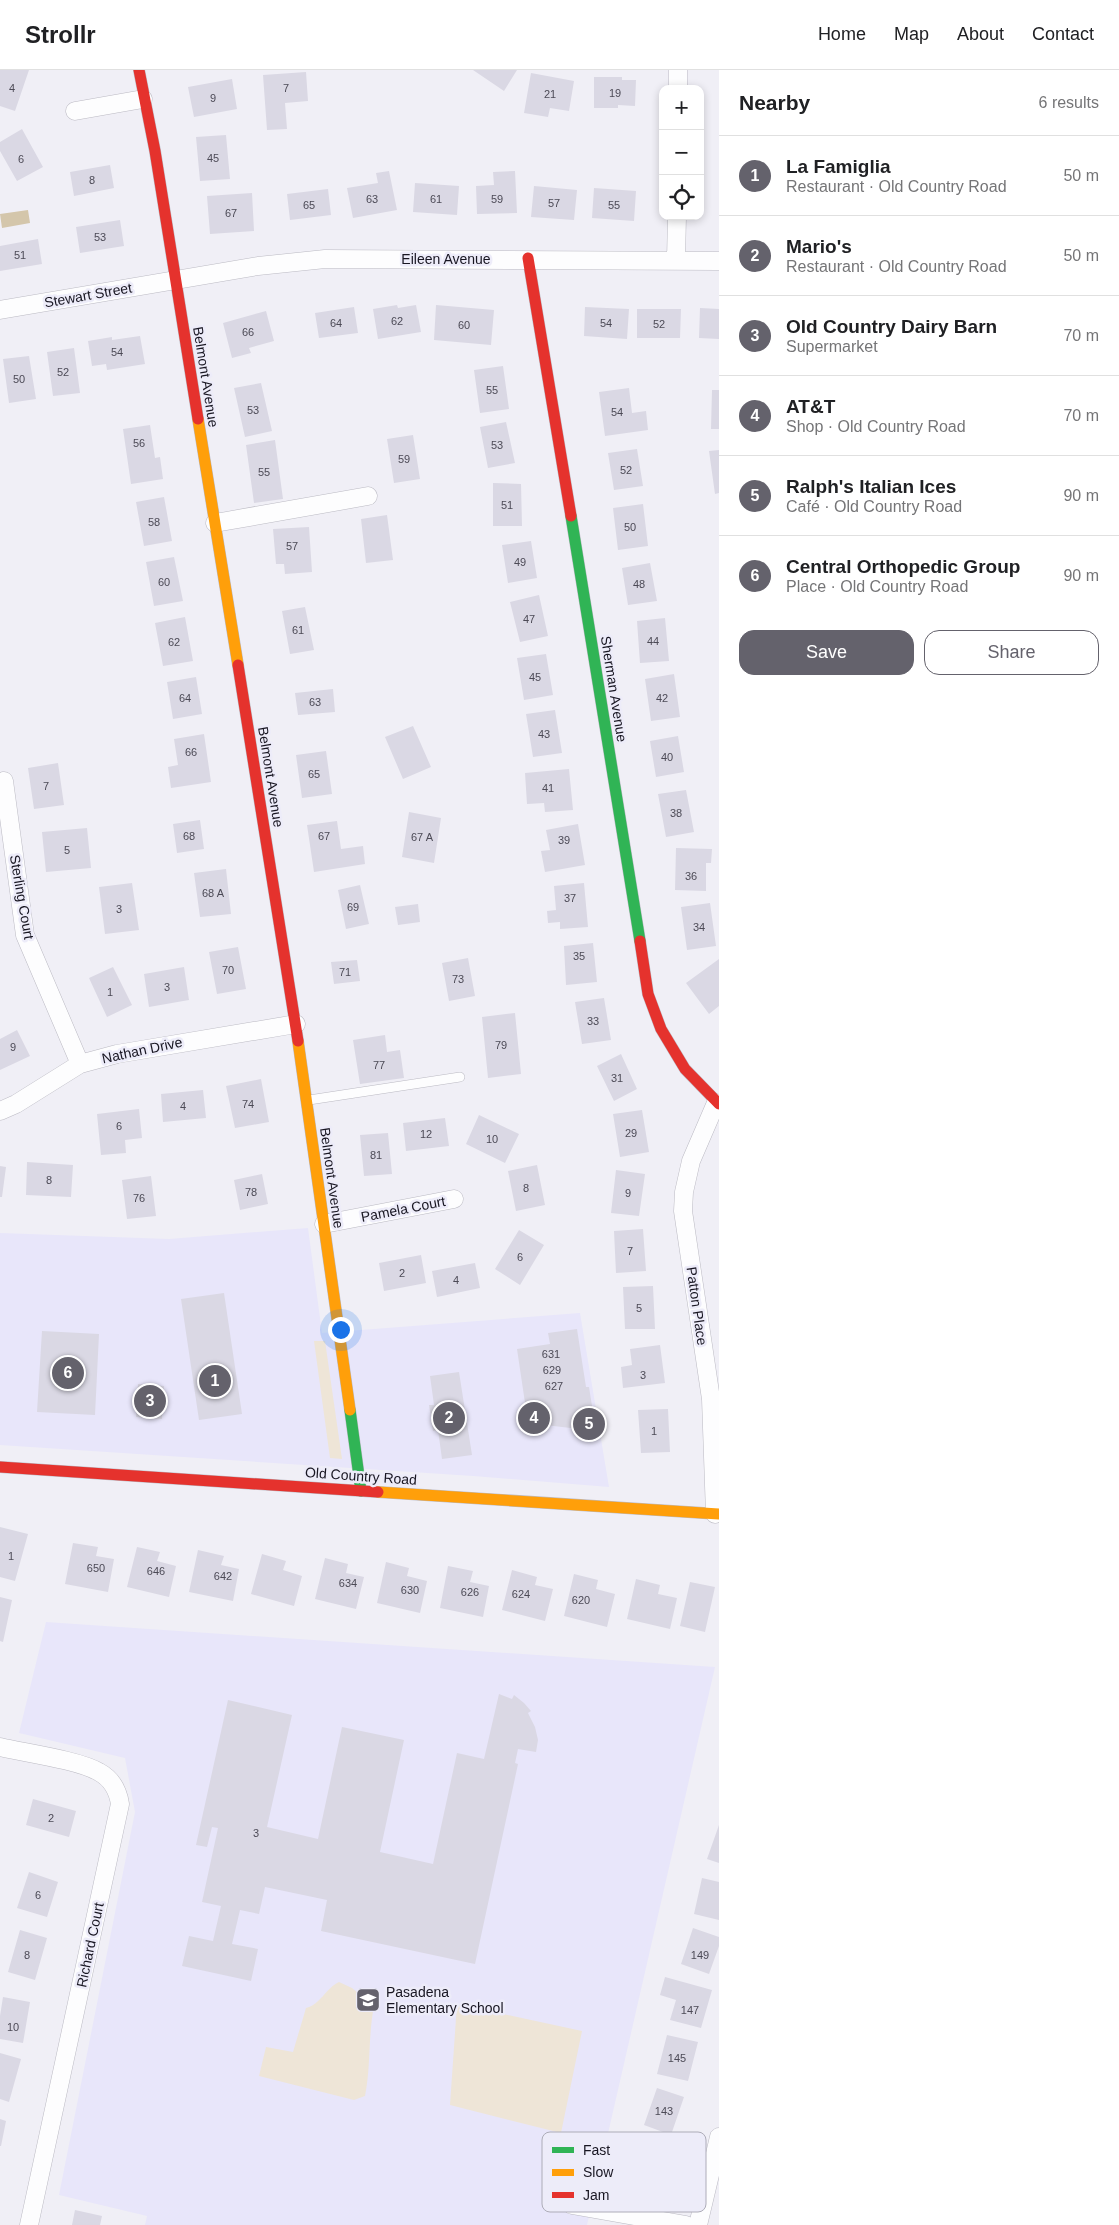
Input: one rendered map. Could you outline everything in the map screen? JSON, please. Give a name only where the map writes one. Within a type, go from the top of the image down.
[{"type":"street","name":"Belmont Avenue","points":[[139,70],[143,100],[155,151],[296,1024],[361,1491]]},
{"type":"street","points":[[678,70],[678,85]]},
{"type":"street","points":[[75,111],[143,100]]},
{"type":"street","points":[[676,220],[676,260]]},
{"type":"street","name":"Eileen Avenue","points":[[175,280],[258,266],[325,259],[528,258],[719,260]]},
{"type":"street","name":"Sherman Avenue","points":[[528,258],[648,994],[661,1029],[685,1069],[718,1104]]},
{"type":"street","name":"Stewart Street","points":[[0,310],[175,280]]},
{"type":"street","points":[[215,523],[368,496]]},
{"type":"street","name":"Sterling Court","points":[[4,781],[25,935],[80,1064]]},
{"type":"street","name":"Nathan Drive","points":[[0,1111],[16,1104],[80,1064],[154,1047],[296,1024]]},
{"type":"street","name":"Patton Place","points":[[717,1514],[711,1399],[683,1211],[684,1192],[691,1160],[718,1104]]},
{"type":"street","name":"Pamela Court","points":[[324,1224],[454,1199]]},
{"type":"street","name":"Old Country Road","points":[[0,1467],[717,1514]]},
{"type":"street","name":"Richard Court","points":[[0,1747],[75,1764],[100,1772],[118,1792],[120,1804],[29,2225]]},
{"type":"street","points":[[706,2191],[719,2137]]},
{"type":"street","points":[[612,2212],[686,2225]]},
{"type":"street","points":[[698,2225],[701,2212]]},
{"type":"lane","points":[[306,1100],[460,1077]]},
{"type":"shaded area","points":[[28,210],[30,223],[2,228],[0,214]]},
{"type":"shaded area","points":[[308,1228],[322,1333],[580,1313],[609,1487],[473,1476],[0,1445],[0,1233],[169,1239]]},
{"type":"shaded area","points":[[314,1341],[325,1341],[342,1459],[330,1458]]},
{"type":"shaded area","name":"Pasadena Elementary School","points":[[46,1622],[715,1667],[608,2132],[542,2132],[542,2212],[590,2212],[587,2225],[145,2225],[147,2216],[59,2195],[135,1812],[125,1758],[19,1733]]},
{"type":"shaded area","points":[[339,1982],[352,1988],[374,2006],[365,2096],[354,2100],[259,2076],[266,2047],[293,2052],[306,2008],[315,2004],[330,1988]]},
{"type":"shaded area","points":[[457,2004],[582,2031],[561,2132],[450,2105]]},
{"type":"building","points":[[0,70],[29,70],[15,111],[0,106]]},
{"type":"building","points":[[473,70],[517,70],[504,91]]},
{"type":"building","points":[[306,72],[308,101],[285,103],[287,129],[267,130],[263,75]]},
{"type":"building","points":[[531,73],[574,81],[569,111],[550,108],[548,117],[524,113]]},
{"type":"building","points":[[594,77],[622,77],[622,80],[636,80],[635,106],[618,105],[618,108],[594,108]]},
{"type":"building","points":[[232,79],[237,109],[194,117],[188,87]]},
{"type":"building","points":[[22,129],[43,167],[17,181],[0,151],[0,142]]},
{"type":"building","points":[[226,135],[230,179],[200,181],[196,137]]},
{"type":"building","points":[[110,165],[114,188],[74,196],[70,172]]},
{"type":"building","points":[[389,171],[397,210],[353,218],[347,188],[378,183],[376,173]]},
{"type":"building","points":[[515,171],[517,213],[477,214],[476,186],[494,185],[493,172]]},
{"type":"building","points":[[415,183],[459,186],[457,215],[413,212]]},
{"type":"building","points":[[534,186],[577,190],[574,220],[531,217]]},
{"type":"building","points":[[594,188],[636,191],[634,221],[592,218]]},
{"type":"building","points":[[328,189],[331,215],[290,220],[287,194]]},
{"type":"building","points":[[252,193],[254,231],[210,234],[207,196]]},
{"type":"building","points":[[120,220],[124,246],[80,253],[76,227]]},
{"type":"building","points":[[38,239],[42,264],[0,271],[0,246]]},
{"type":"building","points":[[397,305],[398,308],[416,305],[421,332],[378,339],[373,309]]},
{"type":"building","points":[[436,305],[494,310],[491,345],[434,340]]},
{"type":"building","points":[[354,307],[358,333],[319,338],[315,313]]},
{"type":"building","points":[[585,307],[629,309],[627,339],[584,336]]},
{"type":"building","points":[[700,308],[719,309],[719,339],[699,338]]},
{"type":"building","points":[[637,309],[681,309],[680,338],[637,338]]},
{"type":"building","points":[[266,311],[274,341],[249,348],[251,353],[232,358],[223,323]]},
{"type":"building","points":[[140,336],[145,364],[107,370],[106,364],[92,366],[88,341],[112,337],[112,340]]},
{"type":"building","points":[[74,348],[80,393],[53,396],[47,352]]},
{"type":"building","points":[[29,356],[36,399],[9,403],[3,359]]},
{"type":"building","points":[[503,366],[509,409],[480,413],[474,370]]},
{"type":"building","points":[[261,383],[272,431],[245,437],[234,388]]},
{"type":"building","points":[[629,388],[632,413],[646,411],[648,430],[605,436],[599,392]]},
{"type":"building","points":[[712,390],[719,390],[719,429],[711,429]]},
{"type":"building","points":[[506,422],[515,463],[488,468],[480,427]]},
{"type":"building","points":[[150,425],[155,458],[160,457],[163,479],[131,484],[123,429]]},
{"type":"building","points":[[413,435],[420,479],[394,483],[387,439]]},
{"type":"building","points":[[275,440],[283,499],[254,503],[246,445]]},
{"type":"building","points":[[637,449],[643,486],[614,490],[608,453]]},
{"type":"building","points":[[719,450],[719,493],[715,494],[709,451]]},
{"type":"building","points":[[493,483],[521,484],[522,526],[493,526]]},
{"type":"building","points":[[164,497],[172,541],[144,546],[136,502]]},
{"type":"building","points":[[643,504],[648,546],[618,550],[613,508]]},
{"type":"building","points":[[387,515],[393,560],[366,563],[361,519]]},
{"type":"building","points":[[309,527],[312,572],[285,574],[284,564],[276,564],[273,529]]},
{"type":"building","points":[[531,541],[537,578],[508,583],[502,545]]},
{"type":"building","points":[[174,557],[183,601],[154,606],[146,562]]},
{"type":"building","points":[[650,563],[657,601],[628,605],[622,568]]},
{"type":"building","points":[[539,595],[548,636],[520,642],[510,602]]},
{"type":"building","points":[[305,607],[314,650],[290,654],[282,611]]},
{"type":"building","points":[[185,617],[193,661],[163,666],[155,623]]},
{"type":"building","points":[[665,618],[669,661],[640,663],[637,621]]},
{"type":"building","points":[[546,654],[553,695],[524,700],[517,658]]},
{"type":"building","points":[[674,674],[680,717],[651,721],[645,679]]},
{"type":"building","points":[[196,677],[202,714],[173,719],[167,682]]},
{"type":"building","points":[[333,689],[335,712],[298,715],[295,693]]},
{"type":"building","points":[[555,710],[562,753],[533,757],[526,714]]},
{"type":"building","points":[[413,726],[431,767],[403,779],[385,737]]},
{"type":"building","points":[[204,734],[211,782],[171,788],[168,767],[178,765],[174,739]]},
{"type":"building","points":[[678,736],[684,772],[656,777],[650,741]]},
{"type":"building","points":[[326,751],[332,794],[302,798],[296,755]]},
{"type":"building","points":[[58,763],[64,805],[34,809],[28,768]]},
{"type":"building","points":[[569,769],[573,810],[545,812],[544,803],[527,804],[525,773]]},
{"type":"building","points":[[686,790],[694,832],[666,837],[658,794]]},
{"type":"building","points":[[409,812],[441,818],[434,863],[402,857]]},
{"type":"building","points":[[200,820],[204,849],[177,853],[173,824]]},
{"type":"building","points":[[337,821],[341,849],[363,846],[365,864],[314,872],[307,825]]},
{"type":"building","points":[[578,824],[585,865],[545,872],[541,851],[550,850],[546,830]]},
{"type":"building","points":[[87,828],[91,868],[46,872],[42,832]]},
{"type":"building","points":[[676,848],[712,849],[711,863],[706,863],[706,891],[675,890]]},
{"type":"building","points":[[226,869],[231,914],[200,917],[194,873]]},
{"type":"building","points":[[132,883],[139,930],[105,934],[99,887]]},
{"type":"building","points":[[584,883],[588,927],[560,929],[560,922],[548,923],[547,911],[556,910],[554,886]]},
{"type":"building","points":[[360,885],[369,924],[346,929],[338,890]]},
{"type":"building","points":[[710,903],[716,946],[687,950],[681,907]]},
{"type":"building","points":[[418,904],[420,922],[398,925],[395,907]]},
{"type":"building","points":[[593,943],[597,982],[566,985],[564,946]]},
{"type":"building","points":[[238,947],[246,989],[217,994],[209,952]]},
{"type":"building","points":[[468,958],[475,996],[449,1001],[442,963]]},
{"type":"building","points":[[719,959],[719,1006],[709,1014],[686,983]]},
{"type":"building","points":[[357,960],[360,981],[334,984],[331,962]]},
{"type":"building","points":[[113,967],[132,1005],[107,1017],[89,978]]},
{"type":"building","points":[[184,967],[189,1000],[149,1007],[144,974]]},
{"type":"building","points":[[604,998],[611,1040],[582,1044],[575,1002]]},
{"type":"building","points":[[515,1013],[521,1074],[488,1078],[482,1017]]},
{"type":"building","points":[[17,1030],[30,1056],[0,1070],[0,1039]]},
{"type":"building","points":[[385,1035],[387,1052],[400,1050],[404,1078],[360,1084],[353,1040]]},
{"type":"building","points":[[621,1054],[637,1089],[614,1101],[597,1066]]},
{"type":"building","points":[[261,1079],[269,1122],[235,1128],[226,1086]]},
{"type":"building","points":[[203,1090],[206,1118],[163,1122],[161,1094]]},
{"type":"building","points":[[139,1109],[142,1138],[125,1140],[126,1153],[101,1155],[97,1114]]},
{"type":"building","points":[[642,1110],[649,1152],[620,1157],[613,1114]]},
{"type":"building","points":[[479,1115],[519,1134],[505,1163],[466,1144]]},
{"type":"building","points":[[445,1118],[449,1146],[406,1151],[403,1123]]},
{"type":"building","points":[[388,1133],[392,1174],[364,1176],[360,1135]]},
{"type":"building","points":[[27,1162],[73,1165],[71,1197],[26,1195]]},
{"type":"building","points":[[537,1165],[545,1205],[516,1211],[508,1171]]},
{"type":"building","points":[[0,1166],[6,1167],[2,1197],[0,1197]]},
{"type":"building","points":[[616,1170],[645,1174],[639,1216],[611,1213]]},
{"type":"building","points":[[262,1174],[268,1204],[240,1210],[234,1180]]},
{"type":"building","points":[[151,1176],[156,1216],[127,1219],[122,1180]]},
{"type":"building","points":[[643,1229],[646,1271],[616,1273],[614,1231]]},
{"type":"building","points":[[519,1230],[544,1245],[520,1285],[495,1269]]},
{"type":"building","points":[[421,1255],[426,1283],[384,1291],[379,1263]]},
{"type":"building","points":[[475,1263],[480,1288],[437,1297],[432,1271]]},
{"type":"building","points":[[653,1286],[655,1329],[625,1329],[623,1287]]},
{"type":"building","points":[[224,1293],[242,1414],[199,1420],[181,1299]]},
{"type":"building","points":[[577,1329],[586,1387],[589,1387],[596,1431],[528,1423],[517,1349],[550,1344],[548,1333]]},
{"type":"building","points":[[42,1331],[99,1334],[95,1415],[37,1412]]},
{"type":"building","points":[[660,1345],[665,1383],[623,1388],[621,1367],[632,1365],[630,1349]]},
{"type":"building","points":[[459,1372],[472,1455],[442,1459],[438,1430],[433,1431],[429,1405],[434,1405],[430,1376]]},
{"type":"building","points":[[138,1384],[164,1386],[162,1419],[136,1417]]},
{"type":"building","points":[[668,1409],[670,1452],[641,1453],[638,1410]]},
{"type":"building","points":[[0,1527],[28,1534],[15,1581],[0,1577]]},
{"type":"building","points":[[73,1543],[98,1547],[96,1556],[114,1559],[108,1592],[65,1584]]},
{"type":"building","points":[[137,1547],[160,1552],[157,1561],[176,1566],[169,1597],[127,1587]]},
{"type":"building","points":[[198,1550],[224,1556],[221,1565],[239,1569],[233,1601],[189,1592]]},
{"type":"building","points":[[262,1554],[286,1561],[283,1570],[302,1576],[294,1606],[251,1594]]},
{"type":"building","points":[[325,1558],[348,1564],[346,1573],[364,1577],[356,1609],[315,1599]]},
{"type":"building","points":[[386,1562],[409,1568],[407,1576],[427,1581],[420,1613],[377,1603]]},
{"type":"building","points":[[448,1566],[473,1571],[470,1582],[489,1586],[483,1617],[440,1608]]},
{"type":"building","points":[[512,1570],[537,1577],[535,1585],[553,1589],[545,1621],[502,1610]]},
{"type":"building","points":[[574,1574],[598,1580],[596,1589],[615,1594],[607,1627],[564,1616]]},
{"type":"building","points":[[636,1579],[660,1585],[658,1594],[677,1598],[670,1629],[627,1619]]},
{"type":"building","points":[[690,1582],[715,1587],[705,1632],[680,1626]]},
{"type":"building","points":[[0,1597],[12,1600],[3,1642],[0,1641]]},
{"type":"building","points":[[499,1694],[512,1699],[514,1695],[531,1711],[528,1713],[535,1727],[538,1740],[536,1752],[518,1749],[515,1763],[518,1764],[475,1964],[321,1931],[327,1900],[265,1887],[259,1914],[240,1910],[232,1944],[258,1949],[251,1981],[182,1966],[189,1936],[213,1941],[221,1906],[202,1902],[218,1828],[212,1827],[207,1847],[196,1845],[228,1700],[292,1715],[267,1827],[318,1839],[342,1727],[404,1740],[380,1852],[433,1864],[457,1753],[484,1759]]},
{"type":"building","points":[[33,1799],[76,1811],[69,1837],[26,1825]]},
{"type":"building","points":[[719,1825],[719,1863],[707,1859]]},
{"type":"building","points":[[29,1872],[58,1882],[47,1917],[17,1908]]},
{"type":"building","points":[[702,1878],[719,1882],[719,1920],[694,1914]]},
{"type":"building","points":[[693,1928],[719,1937],[719,1946],[709,1974],[681,1964]]},
{"type":"building","points":[[20,1930],[47,1938],[35,1980],[8,1972]]},
{"type":"building","points":[[665,1977],[712,1990],[701,2028],[670,2020],[676,2000],[660,1995]]},
{"type":"building","points":[[3,1997],[30,2002],[23,2043],[0,2039],[0,2016]]},
{"type":"building","points":[[667,2035],[698,2042],[688,2081],[657,2074]]},
{"type":"building","points":[[0,2053],[21,2059],[9,2102],[0,2099]]},
{"type":"building","points":[[657,2088],[684,2097],[672,2132],[663,2132],[644,2125]]},
{"type":"building","points":[[0,2119],[6,2121],[1,2146],[0,2146]]},
{"type":"building","points":[[75,2210],[102,2216],[100,2225],[72,2225]]},
{"type":"traffic: fast","points":[[571,516],[640,941]]},
{"type":"traffic: fast","points":[[350,1410],[361,1491]]},
{"type":"traffic: slow","points":[[198,419],[238,665]]},
{"type":"traffic: slow","points":[[298,1041],[350,1410]]},
{"type":"traffic: slow","points":[[378,1492],[719,1514]]},
{"type":"traffic: jam","points":[[139,70],[155,151],[198,419]]},
{"type":"traffic: jam","points":[[528,258],[571,516]]},
{"type":"traffic: jam","points":[[238,665],[298,1041]]},
{"type":"traffic: jam","points":[[640,941],[648,994],[661,1029],[685,1069],[719,1104]]},
{"type":"traffic: jam","points":[[0,1467],[378,1492]]},
{"type":"place","name":"Central Orthopedic Group","points":[[68,1373]]},
{"type":"place","name":"La Famiglia","points":[[215,1381]]},
{"type":"place","name":"Old Country Dairy Barn","points":[[150,1401]]},
{"type":"place","name":"Mario's","points":[[449,1418]]},
{"type":"place","name":"AT&T","points":[[534,1418]]},
{"type":"place","name":"Ralph's Italian Ices","points":[[589,1424]]},
{"type":"place","name":"Pasadena Elementary School","points":[[368,2000]]}]
